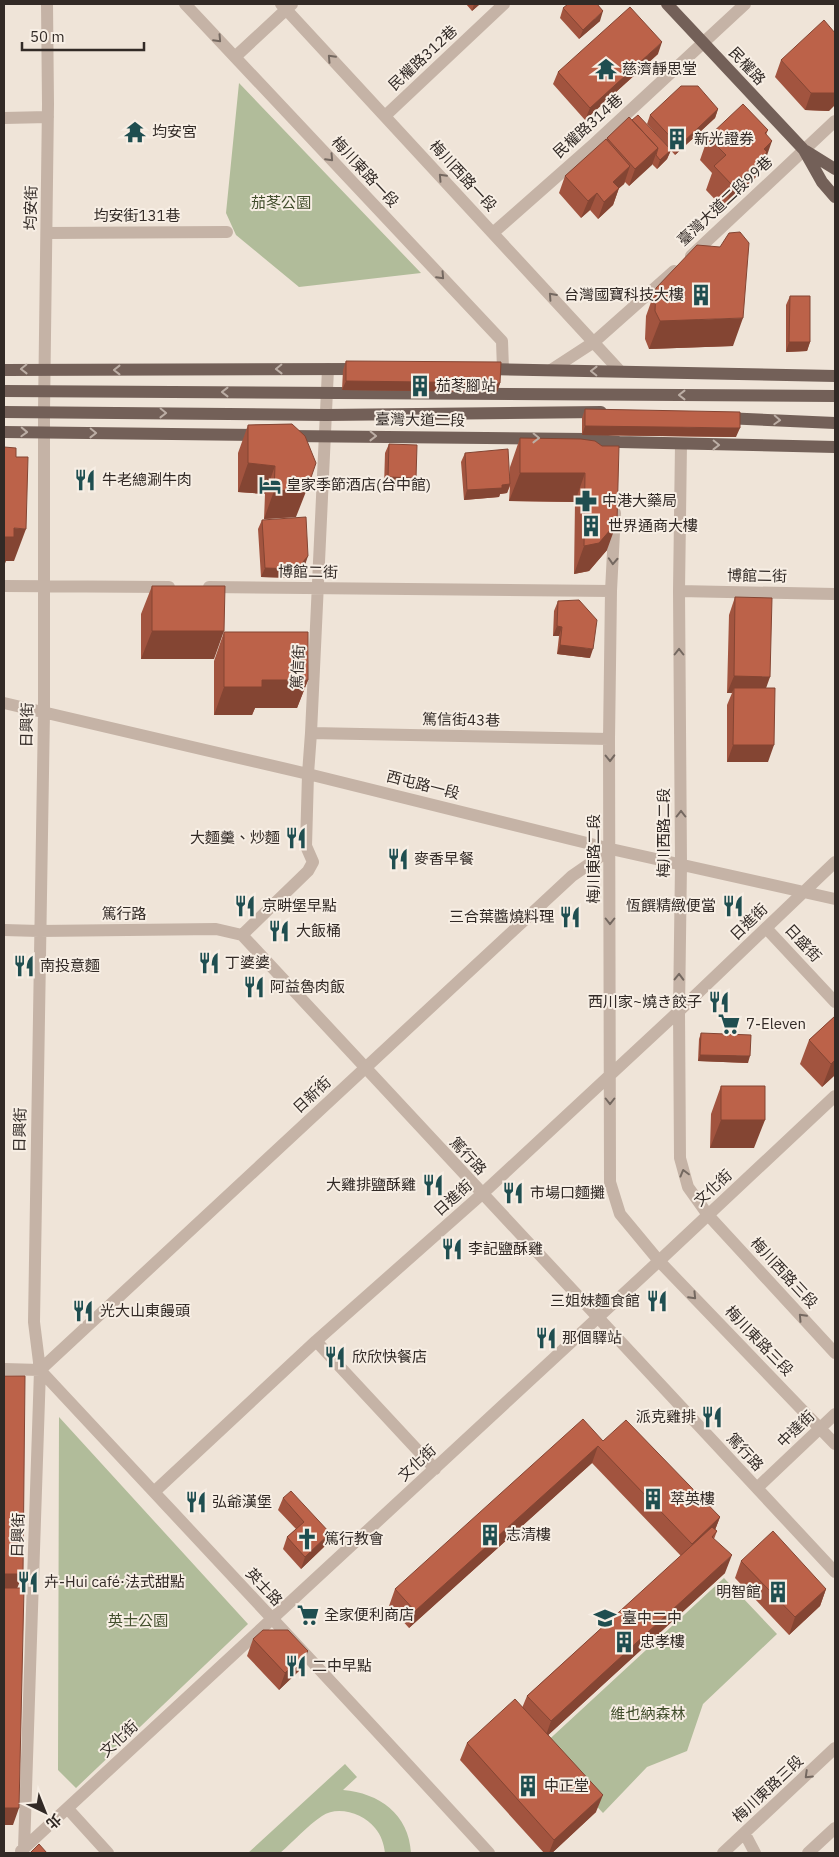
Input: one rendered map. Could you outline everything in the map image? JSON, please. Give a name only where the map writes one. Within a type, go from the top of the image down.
[{"type":"main road","name":"民權路","points":[[666,4],[804,150],[822,182],[835,197]]},
{"type":"main road","name":"民權路","points":[[804,150],[835,170]]},
{"type":"main road","points":[[4,370],[370,369]]},
{"type":"main road","points":[[475,369],[835,376]]},
{"type":"main road","name":"臺灣大道二段","points":[[4,391],[835,396]]},
{"type":"main road","name":"臺灣大道二段","points":[[4,412],[326,415],[618,413]]},
{"type":"main road","points":[[707,417],[835,423]]},
{"type":"main road","name":"臺灣大道二段","points":[[4,432],[585,439],[618,447],[682,444],[835,447]]},
{"type":"street","name":"均安街","points":[[44,412],[48,117],[47,4]]},
{"type":"street","name":"梅川東路一段","points":[[185,4],[502,341],[503,370]]},
{"type":"street","name":"民權路312巷","points":[[385,116],[504,4]]},
{"type":"street","name":"民權路314巷","points":[[494,232],[596,143],[745,4]]},
{"type":"street","points":[[235,57],[286,6]]},
{"type":"street","name":"梅川西路一段","points":[[286,6],[620,371]]},
{"type":"street","points":[[4,118],[48,117]]},
{"type":"street","name":"臺灣大道二段99巷","points":[[551,370],[594,342],[702,246],[835,121]]},
{"type":"street","name":"均安街131巷","points":[[47,232],[227,232]]},
{"type":"street","name":"篤信街","points":[[242,935],[308,871],[313,862],[306,846],[308,774],[328,369]]},
{"type":"street","name":"日興街","points":[[21,1851],[40,1370],[34,1322],[44,712],[44,412]]},
{"type":"street","name":"梅川西路二段","points":[[682,444],[679,591],[681,865],[679,1011],[680,1158],[688,1187],[708,1215]]},
{"type":"street","name":"梅川東路二段","points":[[616,502],[611,591],[609,739],[611,849],[610,1182],[620,1214],[659,1261]]},
{"type":"street","points":[[4,586],[181,587]]},
{"type":"street","name":"博館二街","points":[[200,587],[611,591]]},
{"type":"street","name":"博館二街","points":[[679,591],[835,594]]},
{"type":"street","name":"西屯路一段","points":[[4,703],[308,774],[611,849],[835,899]]},
{"type":"street","name":"篤信街43巷","points":[[311,734],[609,739]]},
{"type":"street","name":"日新街","points":[[40,1370],[572,876],[611,849]]},
{"type":"street","name":"日進街","points":[[154,1492],[316,1341],[482,1194],[679,1011],[835,862]]},
{"type":"street","name":"日盛街","points":[[766,928],[835,1002]]},
{"type":"street","name":"篤行路","points":[[4,930],[216,929],[242,935],[835,1572]]},
{"type":"street","name":"文化街","points":[[21,1851],[835,1096]]},
{"type":"street","name":"梅川西路三段","points":[[708,1215],[835,1353]]},
{"type":"street","name":"梅川東路三段","points":[[659,1261],[835,1444]]},
{"type":"street","points":[[316,1341],[435,1468]]},
{"type":"street","points":[[4,1369],[40,1370]]},
{"type":"street","name":"英士路","points":[[40,1370],[489,1853]]},
{"type":"street","name":"中達街","points":[[757,1488],[835,1414]]},
{"type":"street","name":"梅川東路三段","points":[[723,1853],[835,1748]]},
{"type":"street","points":[[68,1809],[108,1853]]},
{"type":"street","points":[[808,1853],[835,1828]]},
{"type":"street","points":[[745,1834],[754,1853]]},
{"type":"green space","name":"茄苳公園","points":[[239,83],[421,273],[299,287],[236,235],[226,213]]},
{"type":"green space","name":"英士公園","points":[[59,1417],[248,1624],[76,1788],[58,1770]]},
{"type":"green space","name":"維也納森林","points":[[724,1578],[777,1634],[703,1704],[687,1751],[647,1767],[603,1813],[541,1747]]},
{"type":"green space","points":[[345,1764],[357,1777],[343,1790],[369,1796],[390,1808],[405,1827],[411,1853],[385,1853],[381,1837],[370,1823],[358,1815],[335,1811],[316,1820],[280,1853],[248,1853]]},
{"type":"building","points":[[568,4],[597,4],[603,11],[583,30],[563,8]]},
{"type":"building","name":"慈濟靜思堂","points":[[630,7],[662,42],[590,108],[558,72]]},
{"type":"building","points":[[824,20],[835,33],[835,93],[811,93],[781,60]]},
{"type":"building","name":"新光證券","points":[[681,86],[698,86],[718,109],[679,146],[650,115]]},
{"type":"building","points":[[743,104],[768,130],[765,133],[772,141],[764,149],[767,152],[733,186],[714,166],[726,155],[708,137]]},
{"type":"building","points":[[638,115],[671,150],[660,160],[656,155],[658,148],[632,120]]},
{"type":"building","points":[[629,117],[658,148],[635,169],[607,138]]},
{"type":"building","points":[[606,139],[630,166],[613,182],[619,188],[604,202],[597,193],[588,201],[565,176]]},
{"type":"building","points":[[740,232],[749,243],[743,318],[660,321],[655,311],[656,288],[697,245],[720,247],[729,233]]},
{"type":"building","points":[[790,296],[810,296],[810,342],[789,342]]},
{"type":"building","points":[[346,361],[501,362],[500,383],[346,381]]},
{"type":"building","points":[[585,409],[740,412],[740,428],[585,426]]},
{"type":"building","points":[[292,424],[305,436],[316,463],[307,489],[274,491],[275,466],[248,463],[248,425]]},
{"type":"building","points":[[520,438],[581,439],[595,441],[602,446],[619,446],[617,522],[599,543],[584,546],[585,473],[520,473]]},
{"type":"building","points":[[389,444],[417,445],[416,478],[388,477]]},
{"type":"building","points":[[4,447],[16,448],[16,457],[28,457],[26,529],[14,528],[14,537],[4,537]]},
{"type":"building","points":[[508,449],[510,484],[502,485],[502,488],[467,490],[465,453]]},
{"type":"building","points":[[306,517],[308,556],[297,569],[265,568],[262,520]]},
{"type":"building","points":[[152,586],[225,586],[224,631],[152,631]]},
{"type":"building","points":[[735,597],[772,598],[770,677],[734,676]]},
{"type":"building","points":[[579,600],[597,620],[593,649],[560,645],[562,627],[557,626],[558,601]]},
{"type":"building","points":[[224,632],[308,632],[308,680],[262,680],[262,687],[224,687]]},
{"type":"building","points":[[734,688],[775,688],[774,745],[733,745]]},
{"type":"building","points":[[835,1016],[835,1060],[831,1064],[809,1040]]},
{"type":"building","points":[[701,1033],[751,1035],[750,1056],[700,1055]]},
{"type":"building","points":[[721,1086],[765,1086],[765,1120],[721,1120]]},
{"type":"building","points":[[4,1376],[25,1376],[23,1574],[4,1574]]},
{"type":"building","points":[[583,1419],[603,1441],[626,1420],[720,1517],[692,1544],[598,1446],[415,1611],[395,1589]]},
{"type":"building","points":[[291,1491],[330,1533],[305,1557],[287,1537],[304,1522],[283,1498]]},
{"type":"building","name":"忠孝樓","points":[[712,1527],[717,1531],[712,1537],[732,1555],[551,1721],[527,1696]]},
{"type":"building","points":[[773,1531],[826,1589],[795,1617],[741,1561]]},
{"type":"building","points":[[4,1588],[24,1588],[19,1808],[4,1808]]},
{"type":"building","points":[[263,1630],[288,1630],[308,1651],[285,1673],[253,1639]]},
{"type":"building","name":"中正堂","points":[[515,1699],[603,1795],[554,1840],[467,1743]]},
{"type":"building","points":[[39,1844],[47,1853],[30,1853]]},
{"type":"place","name":"慈濟靜思堂","points":[[606,69]]},
{"type":"place","name":"均安宮","points":[[135,132]]},
{"type":"place","name":"新光證券","points":[[677,139]]},
{"type":"place","name":"台灣國寶科技大樓","points":[[701,295]]},
{"type":"place","name":"茄苳腳站","points":[[420,386]]},
{"type":"place","name":"牛老總涮牛肉","points":[[85,480]]},
{"type":"place","name":"皇家季節酒店(台中館)","points":[[270,485]]},
{"type":"place","name":"中港大藥局","points":[[586,501]]},
{"type":"place","name":"世界通商大樓","points":[[591,526]]},
{"type":"place","name":"大麵羹、炒麵","points":[[296,838]]},
{"type":"place","name":"麥香早餐","points":[[398,859]]},
{"type":"place","name":"京畊堡早點","points":[[245,906]]},
{"type":"place","name":"恆饌精緻便當","points":[[733,906]]},
{"type":"place","name":"三合葉醬燒料理","points":[[570,917]]},
{"type":"place","name":"大飯桶","points":[[279,931]]},
{"type":"place","name":"丁婆婆","points":[[209,963]]},
{"type":"place","name":"南投意麵","points":[[24,966]]},
{"type":"place","name":"阿益魯肉飯","points":[[254,987]]},
{"type":"place","name":"西川家~燒き餃子","points":[[719,1002]]},
{"type":"place","name":"7-Eleven","points":[[729,1024]]},
{"type":"place","name":"大雞排鹽酥雞","points":[[433,1185]]},
{"type":"place","name":"市場口麵攤","points":[[513,1193]]},
{"type":"place","name":"李記鹽酥雞","points":[[452,1249]]},
{"type":"place","name":"三姐妹麵食館","points":[[657,1301]]},
{"type":"place","name":"光大山東饅頭","points":[[83,1311]]},
{"type":"place","name":"那個驛站","points":[[546,1338]]},
{"type":"place","name":"欣欣快餐店","points":[[335,1357]]},
{"type":"place","name":"派克雞排","points":[[712,1417]]},
{"type":"place","name":"萃英樓","points":[[653,1499]]},
{"type":"place","name":"弘爺漢堡","points":[[196,1502]]},
{"type":"place","name":"志清樓","points":[[490,1535]]},
{"type":"place","name":"篤行教會","points":[[307,1539]]},
{"type":"place","name":"卉-Hui café·法式甜點","points":[[28,1582]]},
{"type":"place","name":"明智館","points":[[778,1592]]},
{"type":"place","name":"全家便利商店","points":[[308,1615]]},
{"type":"place","name":"臺中二中","points":[[605,1618]]},
{"type":"place","name":"忠孝樓","points":[[624,1642]]},
{"type":"place","name":"二中早點","points":[[296,1666]]},
{"type":"place","name":"中正堂","points":[[528,1786]]}]
